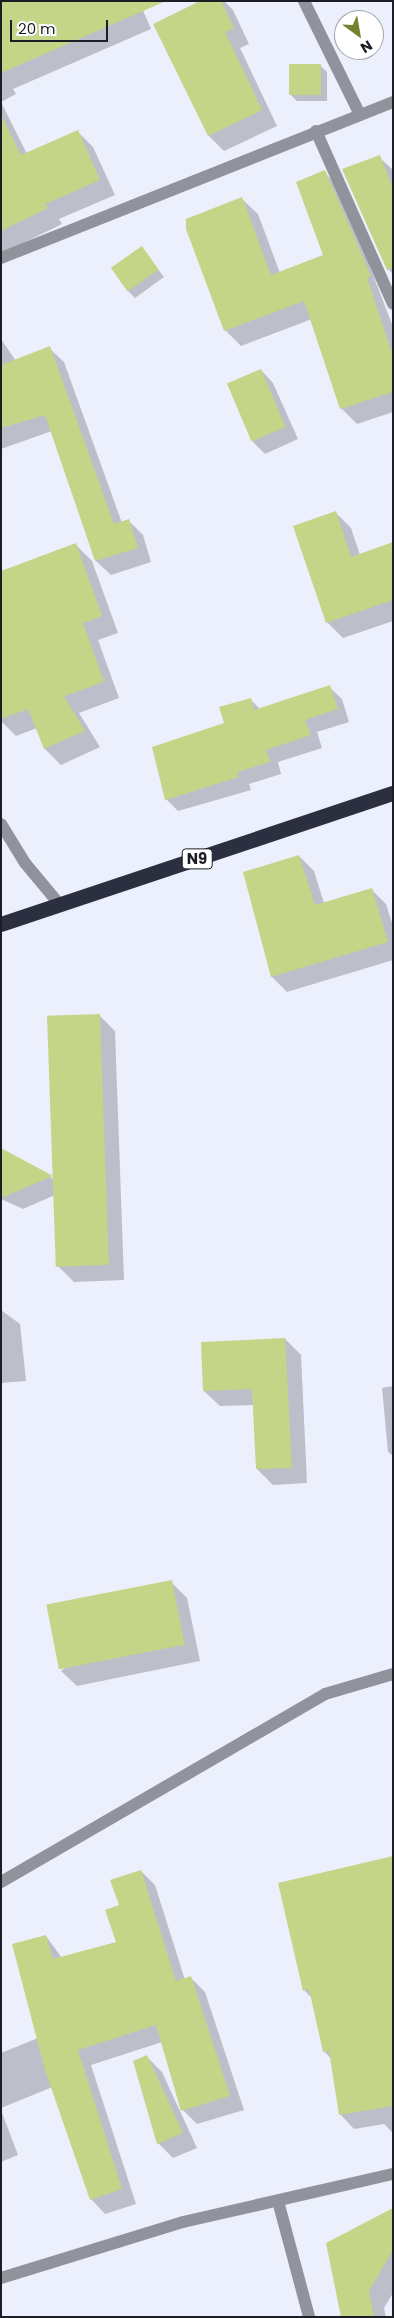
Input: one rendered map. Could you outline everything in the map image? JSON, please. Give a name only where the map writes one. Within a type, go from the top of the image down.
[{"type":"highway","name":"N9","points":[[1,924],[393,793]]},
{"type":"street","points":[[304,1],[360,115]]},
{"type":"street","points":[[1,258],[316,131],[393,102]]},
{"type":"street","points":[[316,131],[393,304]]},
{"type":"street","points":[[1,824],[25,863],[60,905]]},
{"type":"street","points":[[1,1882],[325,1694],[393,1674]]},
{"type":"street","points":[[1,2278],[183,2222],[393,2174]]},
{"type":"street","points":[[278,2201],[309,2317]]},
{"type":"building","points":[[1,1],[166,1],[1,73]]},
{"type":"building","points":[[200,1],[221,1],[234,28],[225,32],[262,110],[208,136],[153,24]]},
{"type":"building","points":[[289,64],[321,64],[321,95],[289,95]]},
{"type":"building","points":[[1,115],[21,155],[78,130],[100,180],[45,204],[48,208],[1,231]]},
{"type":"building","points":[[380,155],[393,189],[393,267],[387,270],[342,169]]},
{"type":"building","points":[[325,170],[371,276],[367,278],[393,356],[393,392],[340,409],[304,301],[224,331],[186,229],[186,219],[242,197],[271,275],[323,255],[296,182]]},
{"type":"building","points":[[142,246],[159,270],[128,292],[111,268]]},
{"type":"building","points":[[50,346],[114,524],[129,519],[138,548],[95,561],[45,415],[1,428],[1,365]]},
{"type":"building","points":[[261,369],[286,427],[252,441],[227,383]]},
{"type":"building","points":[[336,511],[351,557],[393,542],[393,600],[326,623],[293,526]]},
{"type":"building","points":[[76,543],[102,616],[83,623],[104,682],[64,696],[85,731],[44,749],[28,709],[1,719],[1,571]]},
{"type":"building","points":[[330,685],[338,709],[305,720],[311,735],[266,750],[270,762],[237,772],[239,777],[165,800],[152,747],[224,723],[219,707],[251,698],[254,710]]},
{"type":"building","points":[[299,855],[315,905],[372,888],[388,942],[271,977],[243,872]]},
{"type":"building","points":[[100,1014],[109,1265],[56,1267],[47,1016]]},
{"type":"building","points":[[1,1148],[53,1176],[1,1198]]},
{"type":"building","points":[[285,1338],[292,1468],[256,1469],[252,1389],[203,1391],[201,1342]]},
{"type":"building","points":[[172,1580],[185,1645],[59,1669],[46,1604]]},
{"type":"building","points":[[393,1856],[393,2106],[339,2115],[329,2051],[323,2052],[309,1989],[303,1991],[278,1883]]},
{"type":"building","points":[[141,1870],[176,1981],[191,1976],[230,2096],[181,2111],[156,2025],[78,2050],[122,2189],[90,2200],[45,2070],[12,1944],[46,1935],[53,1959],[116,1942],[105,1910],[119,1905],[110,1880]]},
{"type":"building","points":[[147,2055],[183,2133],[157,2144],[133,2061]]},
{"type":"building","points":[[393,2208],[393,2250],[369,2291],[374,2317],[341,2317],[326,2243]]}]
